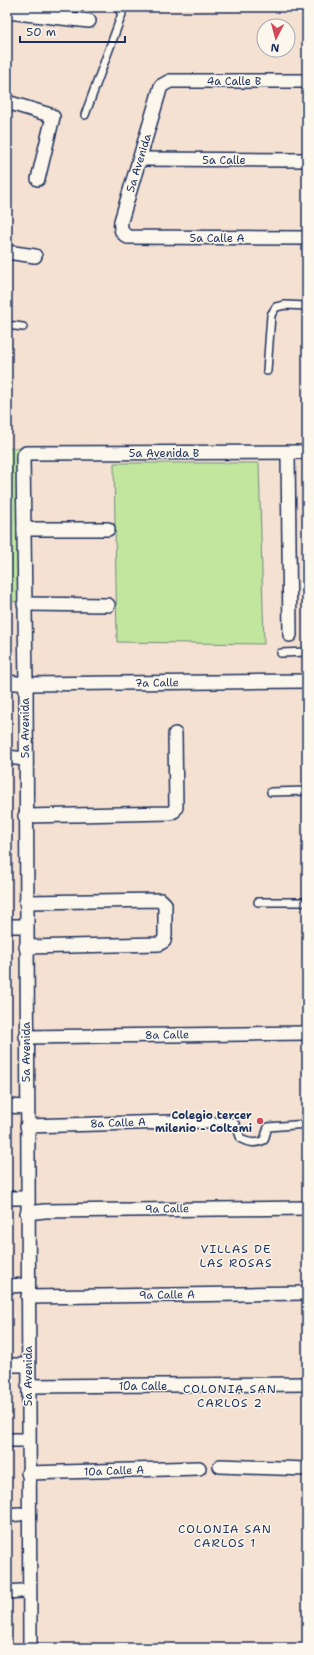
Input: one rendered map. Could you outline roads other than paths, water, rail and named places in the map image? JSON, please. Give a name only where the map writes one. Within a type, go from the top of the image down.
[{"type":"street","points":[[7,12],[89,21]]},
{"type":"street","name":"4a Calle B","points":[[161,86],[170,81],[307,81]]},
{"type":"street","name":"5a Avenida","points":[[128,237],[122,234],[120,228],[121,221],[161,86]]},
{"type":"street","points":[[7,102],[53,117],[38,179]]},
{"type":"street","name":"5a Calle","points":[[140,159],[307,160]]},
{"type":"street","name":"5a Calle A","points":[[128,237],[307,238]]},
{"type":"street","points":[[7,252],[35,256]]},
{"type":"street","name":"5a Avenida B","points":[[23,456],[26,453],[307,452]]},
{"type":"street","points":[[288,453],[290,635]]},
{"type":"street","name":"5a Avenida","points":[[23,456],[26,684],[25,816],[30,1648]]},
{"type":"street","points":[[24,528],[108,529]]},
{"type":"street","points":[[24,604],[108,605]]},
{"type":"street","name":"7a Calle","points":[[7,682],[26,684],[307,681]]},
{"type":"street","points":[[25,816],[170,813],[174,811],[176,807],[175,734]]},
{"type":"street","points":[[7,757],[25,759]]},
{"type":"street","points":[[26,902],[161,900],[165,904],[166,936],[164,941],[159,944],[26,947]]},
{"type":"street","points":[[7,926],[26,926]]},
{"type":"street","name":"8a Calle","points":[[26,1037],[307,1033]]},
{"type":"street","points":[[7,1106],[27,1107]]},
{"type":"street","name":"8a Calle A","points":[[27,1126],[206,1121]]},
{"type":"street","points":[[7,1198],[27,1198]]},
{"type":"street","name":"9a Calle","points":[[27,1213],[45,1211],[307,1208]]},
{"type":"street","name":"9a Calle A","points":[[7,1286],[27,1291],[307,1293]]},
{"type":"street","points":[[7,1365],[28,1365]]},
{"type":"street","name":"10a Calle","points":[[28,1386],[307,1384]]},
{"type":"street","points":[[7,1440],[28,1440]]},
{"type":"street","points":[[220,1466],[307,1469]]},
{"type":"street","name":"10a Calle A","points":[[28,1473],[199,1468]]},
{"type":"street","points":[[7,1592],[21,1591]]},
{"type":"lane","points":[[84,115],[123,10],[117,7]]},
{"type":"lane","points":[[267,371],[271,315],[276,307],[285,305],[307,306]]},
{"type":"lane","points":[[7,325],[24,327]]},
{"type":"lane","points":[[281,653],[307,652]]},
{"type":"lane","points":[[271,792],[307,791]]},
{"type":"lane","points":[[258,902],[307,902]]},
{"type":"lane","name":"8a Calle A","points":[[206,1121],[233,1122],[236,1125],[242,1139],[246,1142],[260,1142],[264,1140],[268,1127],[307,1124]]},
{"type":"place","name":"Colegio tercer milenio - Coltemi","points":[[260,1121]]},
{"type":"district","name":"VILLAS DE LAS ROSAS","points":[[236,1256]]},
{"type":"district","name":"COLONIA SAN CARLOS 2","points":[[230,1396]]},
{"type":"district","name":"COLONIA SAN CARLOS 1","points":[[225,1536]]}]
